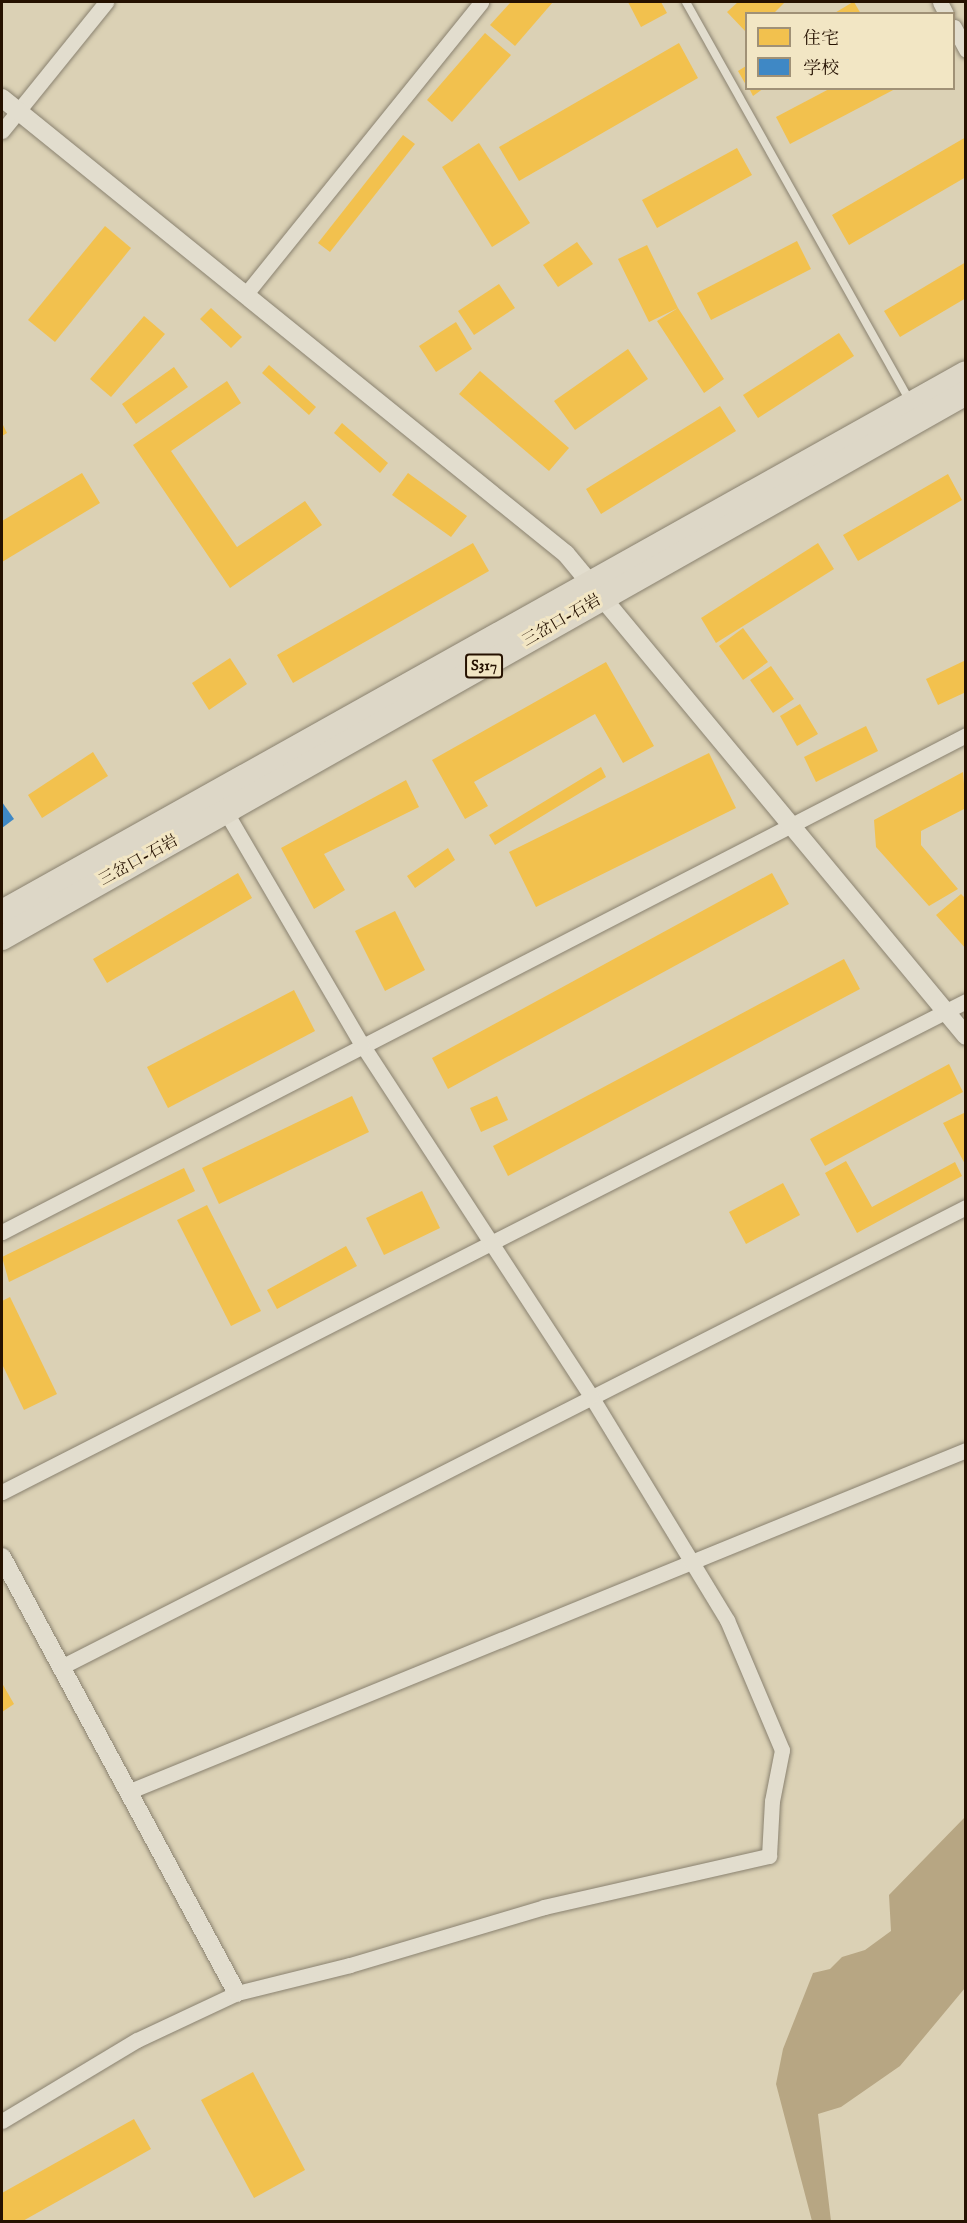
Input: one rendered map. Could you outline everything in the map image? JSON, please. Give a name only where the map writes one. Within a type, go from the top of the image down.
[{"type":"highway","name":"三岔口-石岩","points":[[2,938],[220,802],[595,589],[966,373]]},
{"type":"highway","name":"三岔口-石岩","points":[[595,589],[966,393]]},
{"type":"highway","name":"三岔口-石岩","points":[[2,912],[220,802]]},
{"type":"street","points":[[2,131],[106,2]]},
{"type":"street","points":[[245,295],[481,2]]},
{"type":"street","points":[[955,29],[966,50]]},
{"type":"street","points":[[2,98],[567,554],[788,826],[966,1036]]},
{"type":"street","points":[[2,1232],[966,735]]},
{"type":"street","points":[[2,2121],[137,2040],[237,1993],[350,1965],[544,1906],[769,1856],[772,1801],[782,1750],[727,1620],[591,1396],[362,1046],[220,802]]},
{"type":"street","points":[[2,1492],[966,1001]]},
{"type":"street","points":[[63,1666],[966,1207]]},
{"type":"street","points":[[130,1791],[695,1564],[966,1450]]},
{"type":"street","points":[[2,1557],[63,1666],[237,1993]]},
{"type":"lane","points":[[686,2],[912,404]]},
{"type":"shaded area","points":[[965,1817],[965,1988],[900,2066],[841,2107],[818,2114],[831,2221],[812,2221],[776,2084],[783,2049],[813,1973],[830,1969],[842,1957],[865,1950],[891,1931],[889,1895]]},
{"type":"building: 住宅","points":[[511,2],[553,2],[515,46],[490,25]]},
{"type":"building: 住宅","points":[[628,2],[661,2],[667,13],[641,27]]},
{"type":"building: 住宅","points":[[738,2],[785,2],[775,12],[745,12],[745,31],[727,12]]},
{"type":"building: 住宅","points":[[853,2],[860,12],[836,12]]},
{"type":"building: 住宅","points":[[485,33],[511,55],[452,122],[427,100]]},
{"type":"building: 住宅","points":[[679,43],[698,78],[519,181],[499,147]]},
{"type":"building: 住宅","points":[[745,67],[745,83],[738,71]]},
{"type":"building: 住宅","points":[[750,90],[761,90],[753,96]]},
{"type":"building: 住宅","points":[[827,90],[893,90],[790,144],[776,117]]},
{"type":"building: 住宅","points":[[403,135],[415,144],[330,252],[318,243]]},
{"type":"building: 住宅","points":[[966,137],[966,177],[849,245],[832,215]]},
{"type":"building: 住宅","points":[[479,143],[530,223],[492,247],[442,167]]},
{"type":"building: 住宅","points":[[737,148],[752,175],[657,228],[642,200]]},
{"type":"building: 住宅","points":[[105,226],[131,248],[55,342],[28,320]]},
{"type":"building: 住宅","points":[[797,241],[811,269],[711,320],[697,293]]},
{"type":"building: 住宅","points":[[577,242],[593,264],[558,287],[543,265]]},
{"type":"building: 住宅","points":[[647,245],[678,308],[649,322],[618,259]]},
{"type":"building: 住宅","points":[[966,262],[966,298],[900,337],[884,311]]},
{"type":"building: 住宅","points":[[499,284],[515,308],[474,335],[458,311]]},
{"type":"building: 住宅","points":[[211,308],[242,337],[231,348],[200,319]]},
{"type":"building: 住宅","points":[[678,308],[724,379],[704,393],[657,321]]},
{"type":"building: 住宅","points":[[144,316],[165,334],[111,397],[90,379]]},
{"type":"building: 住宅","points":[[456,322],[472,349],[436,372],[419,346]]},
{"type":"building: 住宅","points":[[839,333],[854,356],[758,418],[743,395]]},
{"type":"building: 住宅","points":[[628,349],[648,379],[575,430],[554,401]]},
{"type":"building: 住宅","points":[[269,365],[316,407],[309,415],[262,373]]},
{"type":"building: 住宅","points":[[174,367],[188,387],[136,424],[122,404]]},
{"type":"building: 住宅","points":[[480,371],[569,448],[549,471],[459,394]]},
{"type":"building: 住宅","points":[[227,381],[241,403],[171,451],[237,547],[305,501],[322,525],[230,588],[133,445]]},
{"type":"building: 住宅","points":[[720,406],[736,431],[601,514],[586,489]]},
{"type":"building: 住宅","points":[[2,423],[7,433],[2,436]]},
{"type":"building: 住宅","points":[[342,423],[388,463],[380,473],[334,433]]},
{"type":"building: 住宅","points":[[82,473],[100,503],[2,562],[2,521]]},
{"type":"building: 住宅","points":[[408,473],[467,516],[451,537],[392,495]]},
{"type":"building: 住宅","points":[[948,474],[962,500],[858,561],[843,535]]},
{"type":"building: 住宅","points":[[473,543],[489,571],[293,683],[277,655]]},
{"type":"building: 住宅","points":[[818,543],[834,569],[716,643],[701,618]]},
{"type":"building: 住宅","points":[[743,628],[768,662],[743,680],[719,646]]},
{"type":"building: 住宅","points":[[230,658],[247,684],[209,710],[192,683]]},
{"type":"building: 住宅","points":[[966,660],[966,692],[938,705],[926,679]]},
{"type":"building: 住宅","points":[[606,662],[654,746],[623,763],[595,714],[474,782],[488,806],[465,819],[432,760]]},
{"type":"building: 住宅","points":[[771,666],[794,699],[773,713],[750,680]]},
{"type":"building: 住宅","points":[[800,704],[818,734],[797,746],[780,716]]},
{"type":"building: 住宅","points":[[866,726],[878,751],[816,782],[804,757]]},
{"type":"building: 住宅","points":[[93,752],[108,776],[42,818],[28,795]]},
{"type":"building: 住宅","points":[[709,753],[736,808],[536,907],[509,852]]},
{"type":"building: 住宅","points":[[601,767],[606,777],[495,845],[489,835]]},
{"type":"building: 住宅","points":[[963,772],[966,808],[921,831],[921,845],[958,889],[929,906],[876,847],[874,820]]},
{"type":"building: 住宅","points":[[406,780],[419,807],[324,854],[345,890],[314,909],[281,848]]},
{"type":"building: 住宅","points":[[448,848],[455,860],[415,888],[407,876]]},
{"type":"building: 住宅","points":[[238,873],[252,898],[107,983],[93,959]]},
{"type":"building: 住宅","points":[[772,873],[789,904],[448,1089],[432,1058]]},
{"type":"building: 住宅","points":[[961,894],[966,899],[966,949],[936,915]]},
{"type":"building: 住宅","points":[[395,911],[425,970],[385,991],[355,931]]},
{"type":"building: 住宅","points":[[844,959],[860,989],[508,1176],[493,1146]]},
{"type":"building: 住宅","points":[[294,990],[315,1031],[168,1108],[147,1067]]},
{"type":"building: 住宅","points":[[949,1064],[963,1092],[825,1166],[810,1139]]},
{"type":"building: 住宅","points":[[352,1096],[369,1132],[219,1204],[202,1168]]},
{"type":"building: 住宅","points":[[497,1096],[508,1120],[481,1132],[470,1108]]},
{"type":"building: 住宅","points":[[966,1112],[966,1166],[943,1123]]},
{"type":"building: 住宅","points":[[846,1161],[872,1207],[955,1162],[962,1176],[857,1233],[825,1173]]},
{"type":"building: 住宅","points":[[184,1168],[195,1191],[9,1282],[2,1257]]},
{"type":"building: 住宅","points":[[783,1183],[800,1215],[746,1244],[729,1212]]},
{"type":"building: 住宅","points":[[422,1191],[440,1228],[384,1255],[366,1218]]},
{"type":"building: 住宅","points":[[207,1205],[261,1311],[231,1326],[177,1220]]},
{"type":"building: 住宅","points":[[346,1246],[357,1266],[277,1309],[267,1290]]},
{"type":"building: 住宅","points":[[10,1297],[57,1394],[24,1410],[2,1364],[2,1301]]},
{"type":"building: 住宅","points":[[2,1683],[14,1704],[2,1712]]},
{"type":"building: 住宅","points":[[253,2072],[305,2170],[254,2198],[201,2100]]},
{"type":"building: 住宅","points":[[134,2119],[151,2149],[21,2222],[2,2222],[2,2193]]},
{"type":"building: 学校","points":[[2,802],[14,819],[2,828]]}]
